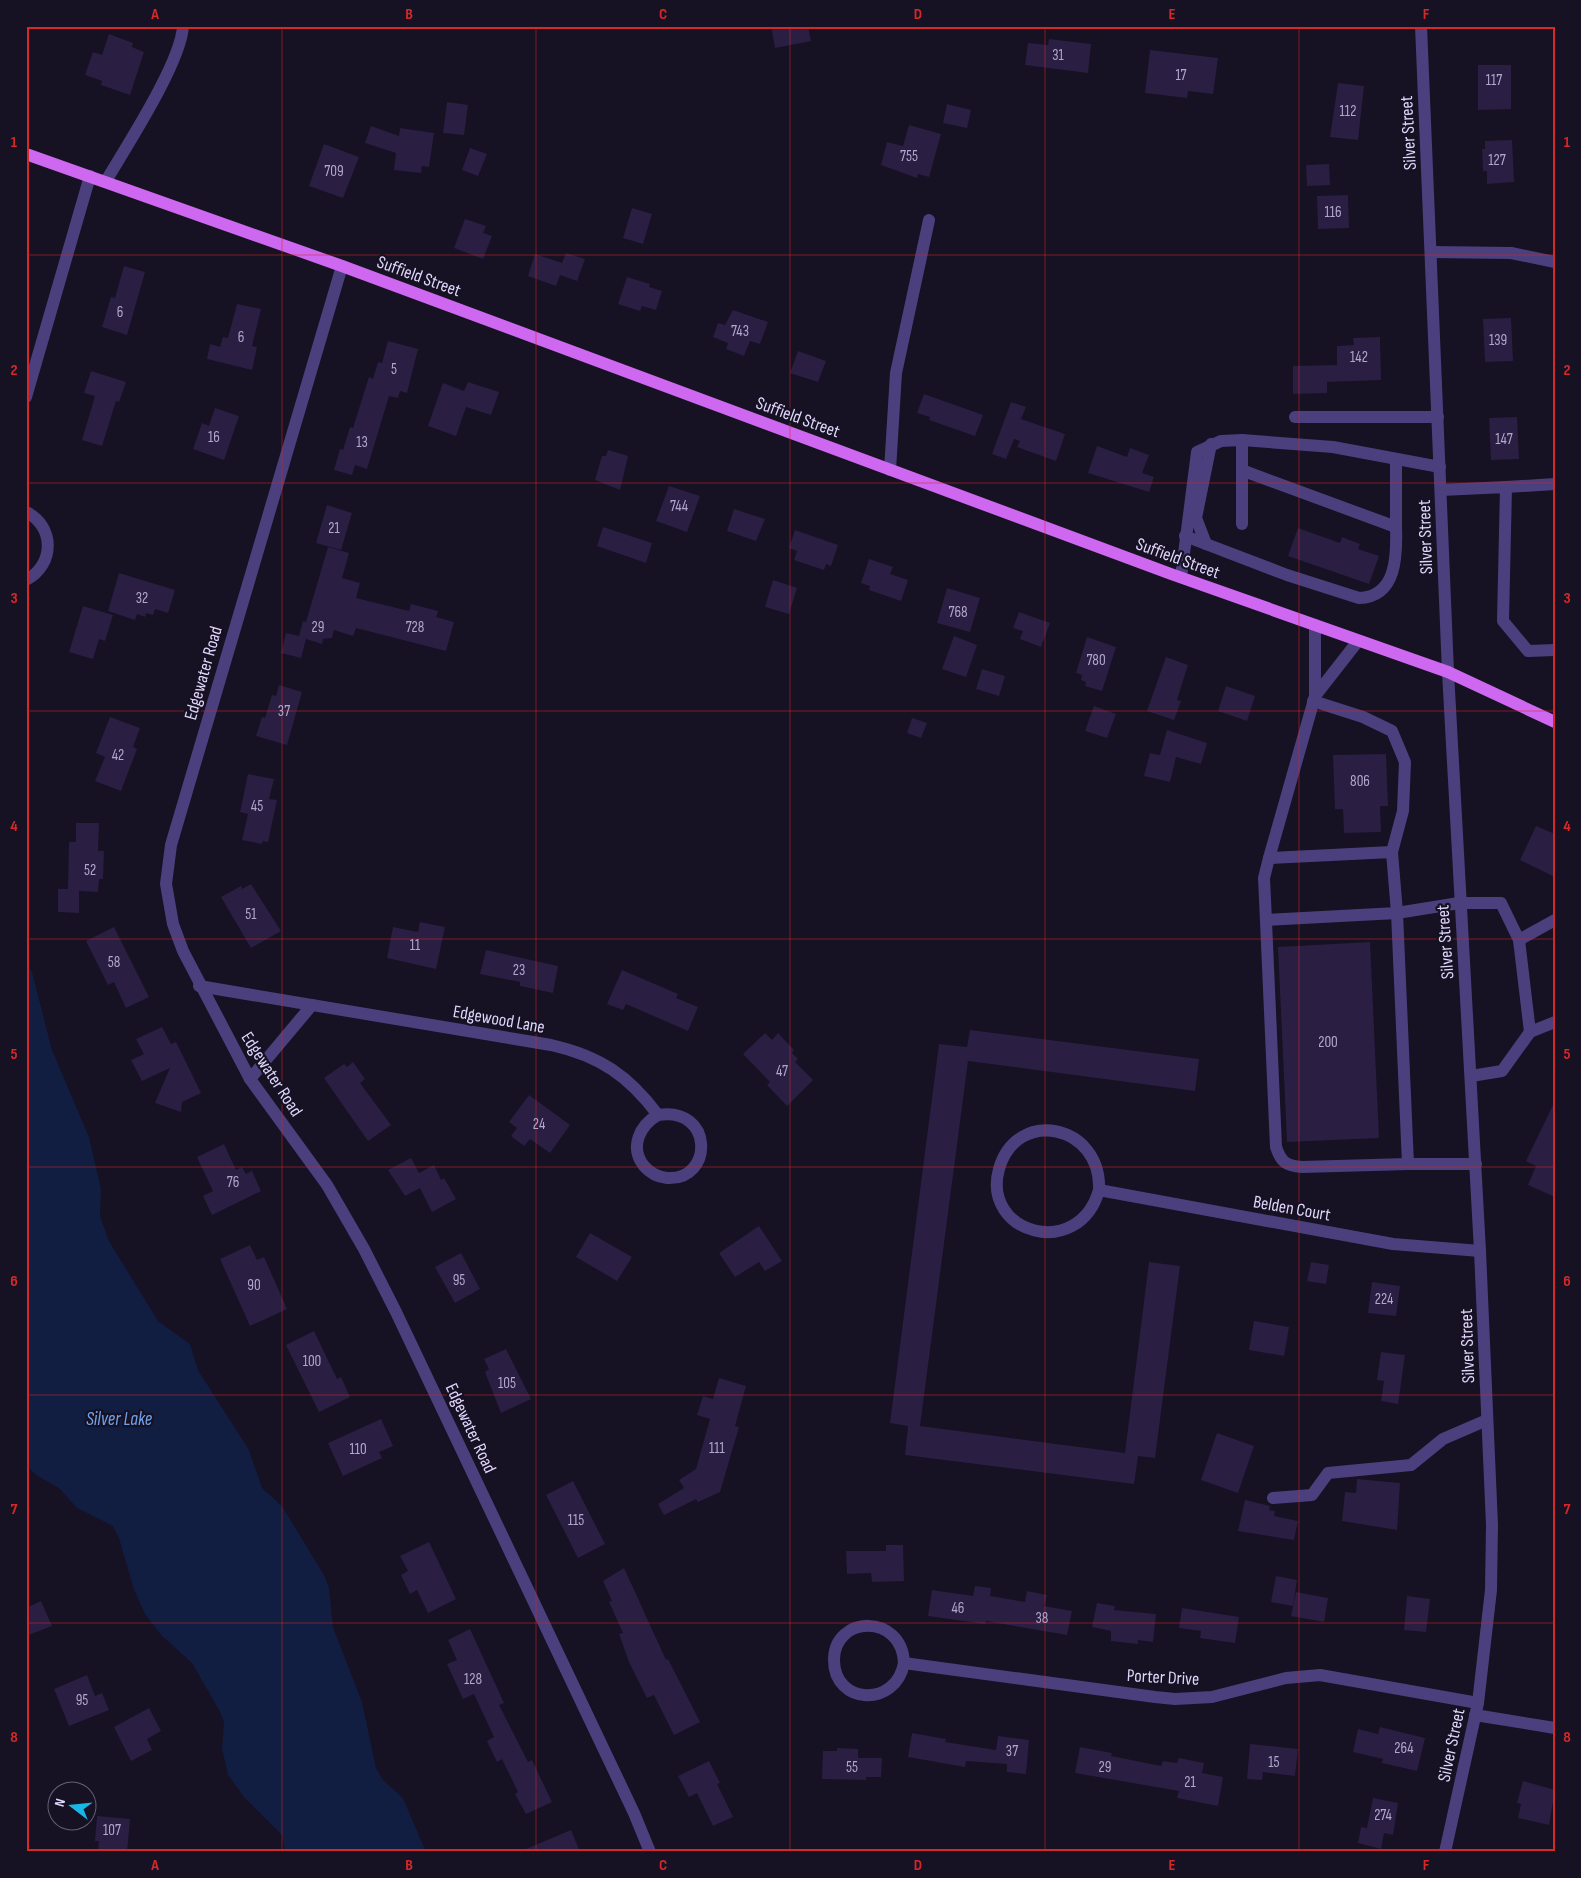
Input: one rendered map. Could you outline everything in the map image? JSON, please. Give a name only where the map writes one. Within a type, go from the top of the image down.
[{"type":"main road","name":"Suffield Street","points":[[26,154],[342,266],[1181,577],[1448,672],[1555,722]]},
{"type":"street","points":[[106,182],[166,74],[180,45],[183,26]]},
{"type":"street","name":"Silver Street","points":[[1421,26],[1448,672],[1459,903],[1476,1164],[1492,1524],[1491,1590],[1476,1709],[1445,1852]]},
{"type":"street","points":[[26,398],[90,176]]},
{"type":"street","points":[[890,470],[896,373],[929,220]]},
{"type":"street","points":[[1431,252],[1511,253],[1555,262]]},
{"type":"street","name":"Edgewater Road","points":[[342,266],[170,845],[166,884],[169,906],[183,951],[199,986],[250,1079],[327,1185],[396,1312],[634,1812],[650,1852]]},
{"type":"street","points":[[1295,416],[1438,417]]},
{"type":"street","points":[[1181,577],[1197,452],[1211,444],[1242,440],[1333,447],[1440,467]]},
{"type":"street","points":[[1242,440],[1244,472],[1242,524]]},
{"type":"street","points":[[1206,544],[1196,518],[1211,444]]},
{"type":"street","points":[[1185,536],[1324,587],[1359,598],[1367,598],[1377,594],[1389,583],[1397,558],[1396,459]]},
{"type":"street","points":[[1244,472],[1396,526]]},
{"type":"street","points":[[1441,490],[1555,484]]},
{"type":"street","points":[[1506,487],[1503,621],[1528,651],[1555,650]]},
{"type":"street","points":[[26,512],[42,524],[48,544],[44,564],[34,575],[26,580]]},
{"type":"street","points":[[1315,625],[1314,699],[1264,878],[1276,1147],[1281,1161],[1289,1166],[1302,1168],[1408,1164],[1476,1164]]},
{"type":"street","points":[[1314,699],[1358,641]]},
{"type":"street","points":[[1314,699],[1363,717],[1392,731],[1405,762],[1403,811],[1392,852],[1397,913],[1403,1092],[1408,1164]]},
{"type":"street","points":[[1269,858],[1392,852]]},
{"type":"street","points":[[1266,920],[1397,913],[1459,903],[1501,903],[1519,940],[1530,1032]]},
{"type":"street","points":[[1519,940],[1555,920]]},
{"type":"street","name":"Edgewood Lane","points":[[199,986],[572,1050],[609,1066],[630,1081],[658,1115]]},
{"type":"street","points":[[250,1079],[312,1005]]},
{"type":"street","points":[[1471,1076],[1502,1071],[1530,1032],[1555,1022]]},
{"type":"street","points":[[658,1115],[680,1115],[693,1124],[701,1139],[699,1160],[692,1169],[683,1175],[673,1178],[662,1178],[652,1174],[639,1158],[638,1138],[649,1120],[658,1115]]},
{"type":"street","points":[[1042,1131],[1063,1132],[1073,1137],[1089,1150],[1098,1169],[1099,1190],[1091,1210],[1075,1225],[1055,1233],[1038,1232],[1023,1226],[1007,1212],[998,1192],[998,1170],[1007,1151],[1023,1137],[1042,1131]]},
{"type":"street","name":"Belden Court","points":[[1099,1190],[1393,1244],[1480,1251]]},
{"type":"street","points":[[1273,1498],[1312,1495],[1328,1473],[1411,1464],[1443,1438],[1487,1420]]},
{"type":"street","points":[[874,1626],[888,1631],[899,1641],[904,1663],[900,1678],[890,1689],[868,1696],[853,1692],[842,1682],[835,1668],[835,1653],[841,1640],[852,1630],[874,1626]]},
{"type":"street","name":"Porter Drive","points":[[904,1663],[1175,1699],[1212,1696],[1286,1678],[1320,1675],[1555,1728]]},
{"type":"water","name":"Silver Lake","points":[[26,962],[32,972],[52,1050],[89,1137],[101,1189],[100,1216],[109,1241],[158,1321],[190,1344],[198,1370],[249,1450],[262,1488],[282,1506],[324,1575],[329,1587],[333,1627],[362,1702],[376,1768],[383,1780],[403,1798],[426,1852],[285,1852],[282,1835],[244,1797],[228,1775],[222,1749],[224,1722],[219,1710],[192,1663],[162,1636],[145,1614],[134,1590],[119,1538],[113,1526],[77,1508],[59,1488],[36,1475],[26,1465]]},
{"type":"building","points":[[771,26],[808,26],[811,41],[775,48]]},
{"type":"building","points":[[109,34],[133,43],[132,47],[144,52],[130,95],[101,85],[102,81],[85,75],[93,52],[102,55]]},
{"type":"building","points":[[1049,39],[1091,44],[1088,73],[1025,65],[1028,43],[1048,45]]},
{"type":"building","points":[[1150,50],[1218,58],[1213,94],[1188,91],[1187,98],[1145,93]]},
{"type":"building","points":[[1478,65],[1511,65],[1511,109],[1478,110]]},
{"type":"building","points":[[1338,83],[1364,86],[1358,140],[1330,137]]},
{"type":"building","points":[[447,102],[468,105],[464,135],[443,133]]},
{"type":"building","points":[[947,104],[971,110],[967,128],[943,123]]},
{"type":"building","points":[[909,125],[941,134],[929,177],[918,174],[917,178],[881,165],[887,142],[903,146]]},
{"type":"building","points":[[371,126],[399,136],[400,128],[434,133],[429,167],[422,166],[421,173],[394,170],[396,153],[365,143]]},
{"type":"building","points":[[1512,140],[1514,182],[1487,184],[1487,171],[1483,171],[1482,149],[1485,149],[1485,141]]},
{"type":"building","points":[[324,144],[359,157],[343,198],[309,186]]},
{"type":"building","points":[[470,148],[487,154],[478,176],[462,170]]},
{"type":"building","points":[[1329,164],[1330,185],[1307,186],[1306,165]]},
{"type":"building","points":[[1348,195],[1349,228],[1318,229],[1317,196]]},
{"type":"building","points":[[632,208],[652,214],[643,244],[623,238]]},
{"type":"building","points":[[465,219],[486,226],[483,233],[492,236],[483,259],[454,248]]},
{"type":"building","points":[[566,253],[585,259],[577,281],[560,275],[556,286],[528,276],[535,254],[562,263]]},
{"type":"building","points":[[124,266],[145,272],[127,335],[102,327],[111,297],[115,298]]},
{"type":"building","points":[[627,277],[650,284],[649,287],[662,291],[656,310],[642,306],[640,311],[618,304]]},
{"type":"building","points":[[237,304],[261,309],[252,346],[257,347],[252,370],[207,359],[210,344],[220,347],[223,337],[228,338]]},
{"type":"building","points":[[733,310],[768,322],[760,344],[750,341],[744,356],[726,349],[728,343],[713,337],[718,323],[725,325]]},
{"type":"building","points":[[1511,318],[1513,361],[1485,362],[1483,319]]},
{"type":"building","points":[[1380,337],[1381,380],[1327,382],[1327,393],[1293,394],[1293,366],[1337,365],[1337,346],[1354,345],[1353,338]]},
{"type":"building","points":[[388,341],[418,349],[407,393],[400,391],[398,398],[389,396],[367,469],[355,465],[352,475],[334,470],[340,449],[343,450],[350,427],[353,428],[369,377],[373,379],[378,362],[382,363]]},
{"type":"building","points":[[798,351],[826,361],[818,382],[790,373]]},
{"type":"building","points":[[91,371],[126,382],[119,402],[116,401],[102,446],[82,440],[95,396],[84,393]]},
{"type":"building","points":[[468,382],[499,392],[491,415],[466,407],[456,436],[428,426],[443,383],[464,391]]},
{"type":"building","points":[[924,394],[983,415],[975,436],[929,420],[930,417],[917,413]]},
{"type":"building","points":[[1011,402],[1026,407],[1021,419],[1065,434],[1056,461],[1017,447],[1020,441],[1014,439],[1006,459],[992,454]]},
{"type":"building","points":[[215,408],[239,416],[224,460],[193,449],[202,423],[209,426]]},
{"type":"building","points":[[1517,417],[1519,459],[1491,460],[1489,418]]},
{"type":"building","points":[[1097,446],[1127,457],[1130,448],[1149,455],[1142,473],[1154,477],[1149,492],[1088,473]]},
{"type":"building","points":[[608,450],[628,456],[620,490],[595,480],[602,456],[606,456]]},
{"type":"building","points":[[669,486],[700,496],[687,532],[656,521]]},
{"type":"building","points":[[327,505],[352,513],[341,550],[316,543]]},
{"type":"building","points":[[734,509],[765,519],[756,541],[727,531]]},
{"type":"building","points":[[603,527],[652,543],[646,563],[597,546]]},
{"type":"building","points":[[1298,528],[1340,543],[1342,537],[1360,544],[1358,549],[1379,556],[1369,584],[1288,556]]},
{"type":"building","points":[[795,530],[838,545],[831,566],[826,564],[824,570],[794,560],[797,551],[789,548]]},
{"type":"building","points":[[328,547],[349,553],[342,578],[360,583],[356,598],[409,611],[411,604],[438,611],[436,617],[454,622],[446,651],[356,628],[353,636],[334,630],[332,638],[323,639],[322,644],[306,639],[301,658],[281,653],[286,633],[299,636],[303,621],[306,622]]},
{"type":"building","points":[[869,559],[893,567],[890,574],[908,580],[901,601],[869,590],[870,586],[861,583]]},
{"type":"building","points":[[119,573],[175,590],[168,613],[155,609],[153,615],[146,613],[145,617],[137,614],[135,620],[108,611]]},
{"type":"building","points":[[773,580],[797,588],[789,614],[765,607]]},
{"type":"building","points":[[947,588],[980,598],[970,632],[937,623]]},
{"type":"building","points":[[83,606],[113,615],[105,641],[99,639],[93,659],[69,652]]},
{"type":"building","points":[[1019,612],[1050,623],[1041,647],[1020,639],[1023,631],[1013,628]]},
{"type":"building","points":[[954,636],[977,645],[966,677],[942,669]]},
{"type":"building","points":[[1087,637],[1116,647],[1102,691],[1085,686],[1086,682],[1081,680],[1082,675],[1076,673]]},
{"type":"building","points":[[1166,657],[1188,665],[1177,700],[1181,701],[1174,720],[1147,711]]},
{"type":"building","points":[[982,669],[1005,676],[999,696],[976,689]]},
{"type":"building","points":[[279,685],[302,692],[287,745],[256,736],[262,717],[265,718],[272,695],[276,696]]},
{"type":"building","points":[[1226,686],[1255,696],[1247,721],[1218,711]]},
{"type":"building","points":[[1094,706],[1116,714],[1107,738],[1085,731]]},
{"type":"building","points":[[110,717],[140,728],[133,747],[137,749],[121,791],[95,781],[105,757],[96,753]]},
{"type":"building","points":[[912,718],[927,723],[921,738],[907,733]]},
{"type":"building","points":[[1167,730],[1207,743],[1201,764],[1176,757],[1170,782],[1144,776],[1150,753],[1160,755]]},
{"type":"building","points":[[1386,754],[1388,806],[1380,806],[1381,832],[1344,833],[1343,809],[1335,809],[1333,755]]},
{"type":"building","points":[[248,774],[274,779],[269,799],[277,800],[268,842],[263,841],[262,844],[242,840],[248,814],[240,812]]},
{"type":"building","points":[[76,823],[99,823],[98,851],[104,851],[103,879],[99,879],[98,892],[79,891],[79,913],[58,912],[58,889],[68,889],[69,842],[76,842]]},
{"type":"building","points":[[1536,826],[1555,834],[1555,877],[1520,860]]},
{"type":"building","points":[[251,884],[281,931],[251,948],[221,897],[241,886],[242,889]]},
{"type":"building","points":[[420,922],[445,927],[436,969],[387,958],[393,927],[418,932]]},
{"type":"building","points":[[114,927],[149,997],[126,1008],[114,982],[108,985],[86,941]]},
{"type":"building","points":[[1370,942],[1379,1138],[1287,1142],[1278,947]]},
{"type":"building","points":[[486,950],[558,966],[553,993],[520,986],[520,982],[480,974]]},
{"type":"building","points":[[622,970],[678,994],[676,998],[698,1007],[688,1031],[626,1004],[623,1010],[607,1004]]},
{"type":"building","points":[[162,1027],[171,1044],[176,1042],[201,1093],[182,1102],[181,1112],[155,1103],[170,1068],[142,1081],[131,1060],[144,1054],[136,1039]]},
{"type":"building","points":[[970,1030],[1199,1059],[1195,1091],[968,1061],[920,1426],[1125,1453],[1149,1262],[1180,1266],[1155,1458],[1138,1456],[1134,1484],[905,1455],[908,1426],[890,1423],[939,1044],[967,1047]]},
{"type":"building","points":[[765,1033],[772,1040],[778,1033],[794,1050],[792,1053],[798,1059],[795,1062],[813,1080],[787,1106],[767,1085],[770,1082],[743,1054]]},
{"type":"building","points":[[353,1062],[365,1079],[360,1083],[391,1125],[368,1141],[324,1078],[344,1064],[347,1067]]},
{"type":"building","points":[[529,1095],[570,1125],[550,1153],[530,1139],[524,1146],[511,1136],[517,1128],[509,1122]]},
{"type":"building","points":[[1555,1101],[1555,1197],[1528,1185],[1536,1166],[1526,1161]]},
{"type":"building","points":[[224,1144],[236,1170],[242,1167],[246,1174],[252,1171],[261,1191],[212,1215],[203,1196],[213,1191],[197,1157]]},
{"type":"building","points":[[411,1158],[419,1173],[434,1165],[441,1180],[444,1178],[456,1199],[432,1212],[420,1188],[405,1196],[388,1170]]},
{"type":"building","points":[[759,1226],[782,1261],[765,1271],[759,1262],[735,1277],[719,1253]]},
{"type":"building","points":[[590,1233],[632,1257],[617,1281],[576,1257]]},
{"type":"building","points":[[250,1245],[257,1260],[264,1257],[287,1309],[250,1326],[220,1259]]},
{"type":"building","points":[[461,1253],[480,1289],[455,1303],[435,1267]]},
{"type":"building","points":[[1311,1262],[1329,1265],[1326,1284],[1307,1281]]},
{"type":"building","points":[[1372,1282],[1400,1286],[1396,1316],[1368,1313]]},
{"type":"building","points":[[1254,1321],[1289,1327],[1284,1356],[1249,1350]]},
{"type":"building","points":[[314,1331],[337,1379],[341,1377],[350,1397],[319,1412],[286,1345]]},
{"type":"building","points":[[506,1349],[531,1399],[501,1413],[485,1372],[489,1369],[484,1359]]},
{"type":"building","points":[[1381,1352],[1405,1355],[1398,1404],[1381,1401],[1384,1381],[1377,1380]]},
{"type":"building","points":[[719,1378],[746,1386],[735,1426],[739,1427],[720,1492],[698,1502],[696,1499],[664,1515],[658,1504],[684,1488],[679,1480],[696,1469],[710,1419],[697,1415],[703,1396],[713,1399]]},
{"type":"building","points":[[381,1419],[393,1446],[379,1452],[382,1458],[343,1476],[328,1443]]},
{"type":"building","points":[[1217,1433],[1254,1446],[1238,1493],[1201,1480]]},
{"type":"building","points":[[1357,1479],[1400,1483],[1397,1530],[1342,1521],[1345,1492],[1356,1493]]},
{"type":"building","points":[[573,1481],[605,1544],[578,1558],[546,1495]]},
{"type":"building","points":[[1245,1500],[1270,1506],[1269,1510],[1275,1511],[1274,1516],[1298,1521],[1294,1540],[1238,1531]]},
{"type":"building","points":[[429,1542],[456,1599],[428,1613],[417,1590],[410,1594],[401,1575],[408,1571],[400,1556]]},
{"type":"building","points":[[886,1545],[903,1545],[904,1581],[872,1582],[871,1573],[847,1574],[846,1551],[886,1551]]},
{"type":"building","points":[[624,1568],[666,1660],[668,1659],[700,1722],[674,1735],[654,1695],[647,1698],[629,1662],[619,1634],[623,1633],[609,1602],[612,1601],[603,1581]]},
{"type":"building","points":[[1276,1576],[1297,1580],[1293,1606],[1271,1602]]},
{"type":"building","points":[[975,1586],[991,1588],[990,1596],[1025,1602],[1027,1591],[1047,1595],[1044,1606],[1072,1611],[1067,1635],[986,1621],[985,1624],[928,1616],[932,1590],[973,1596]]},
{"type":"building","points":[[1296,1592],[1328,1598],[1324,1622],[1291,1616]]},
{"type":"building","points":[[1407,1596],[1430,1599],[1426,1632],[1404,1630]]},
{"type":"building","points":[[41,1601],[52,1626],[26,1636],[26,1608]]},
{"type":"building","points":[[1097,1603],[1115,1606],[1114,1610],[1156,1614],[1153,1642],[1138,1640],[1138,1644],[1111,1641],[1111,1631],[1092,1627]]},
{"type":"building","points":[[1182,1608],[1239,1617],[1235,1643],[1200,1638],[1201,1631],[1179,1628]]},
{"type":"building","points":[[470,1629],[504,1703],[499,1705],[528,1762],[532,1760],[552,1802],[526,1814],[515,1794],[518,1792],[502,1759],[497,1762],[487,1741],[494,1737],[474,1694],[463,1699],[447,1664],[457,1660],[448,1640]]},
{"type":"building","points":[[87,1675],[95,1696],[102,1693],[109,1710],[69,1726],[54,1689]]},
{"type":"building","points":[[149,1708],[161,1731],[147,1739],[152,1750],[131,1761],[114,1727]]},
{"type":"building","points":[[1380,1727],[1425,1738],[1417,1771],[1382,1763],[1383,1759],[1353,1752],[1358,1729],[1378,1734]]},
{"type":"building","points":[[912,1733],[946,1739],[945,1742],[996,1750],[998,1736],[1029,1740],[1026,1774],[1007,1772],[1007,1764],[966,1761],[965,1767],[908,1757]]},
{"type":"building","points":[[1250,1744],[1298,1749],[1295,1776],[1263,1772],[1262,1780],[1247,1779]]},
{"type":"building","points":[[1080,1747],[1112,1753],[1111,1756],[1161,1766],[1163,1761],[1177,1763],[1179,1758],[1204,1763],[1202,1773],[1223,1777],[1218,1806],[1177,1798],[1179,1791],[1075,1773]]},
{"type":"building","points":[[837,1748],[858,1749],[858,1758],[882,1758],[881,1777],[866,1777],[866,1780],[822,1779],[823,1751],[837,1751]]},
{"type":"building","points":[[709,1761],[720,1783],[717,1784],[733,1817],[713,1826],[697,1793],[689,1797],[678,1776]]},
{"type":"building","points":[[1523,1781],[1555,1790],[1549,1825],[1518,1818],[1521,1804],[1517,1803]]},
{"type":"building","points":[[1373,1798],[1398,1803],[1393,1835],[1384,1833],[1381,1849],[1358,1843],[1361,1827],[1367,1828]]},
{"type":"building","points":[[98,1816],[130,1819],[127,1852],[98,1852],[99,1841],[95,1841],[96,1830],[98,1830]]},
{"type":"building","points":[[571,1830],[580,1852],[519,1852]]}]
